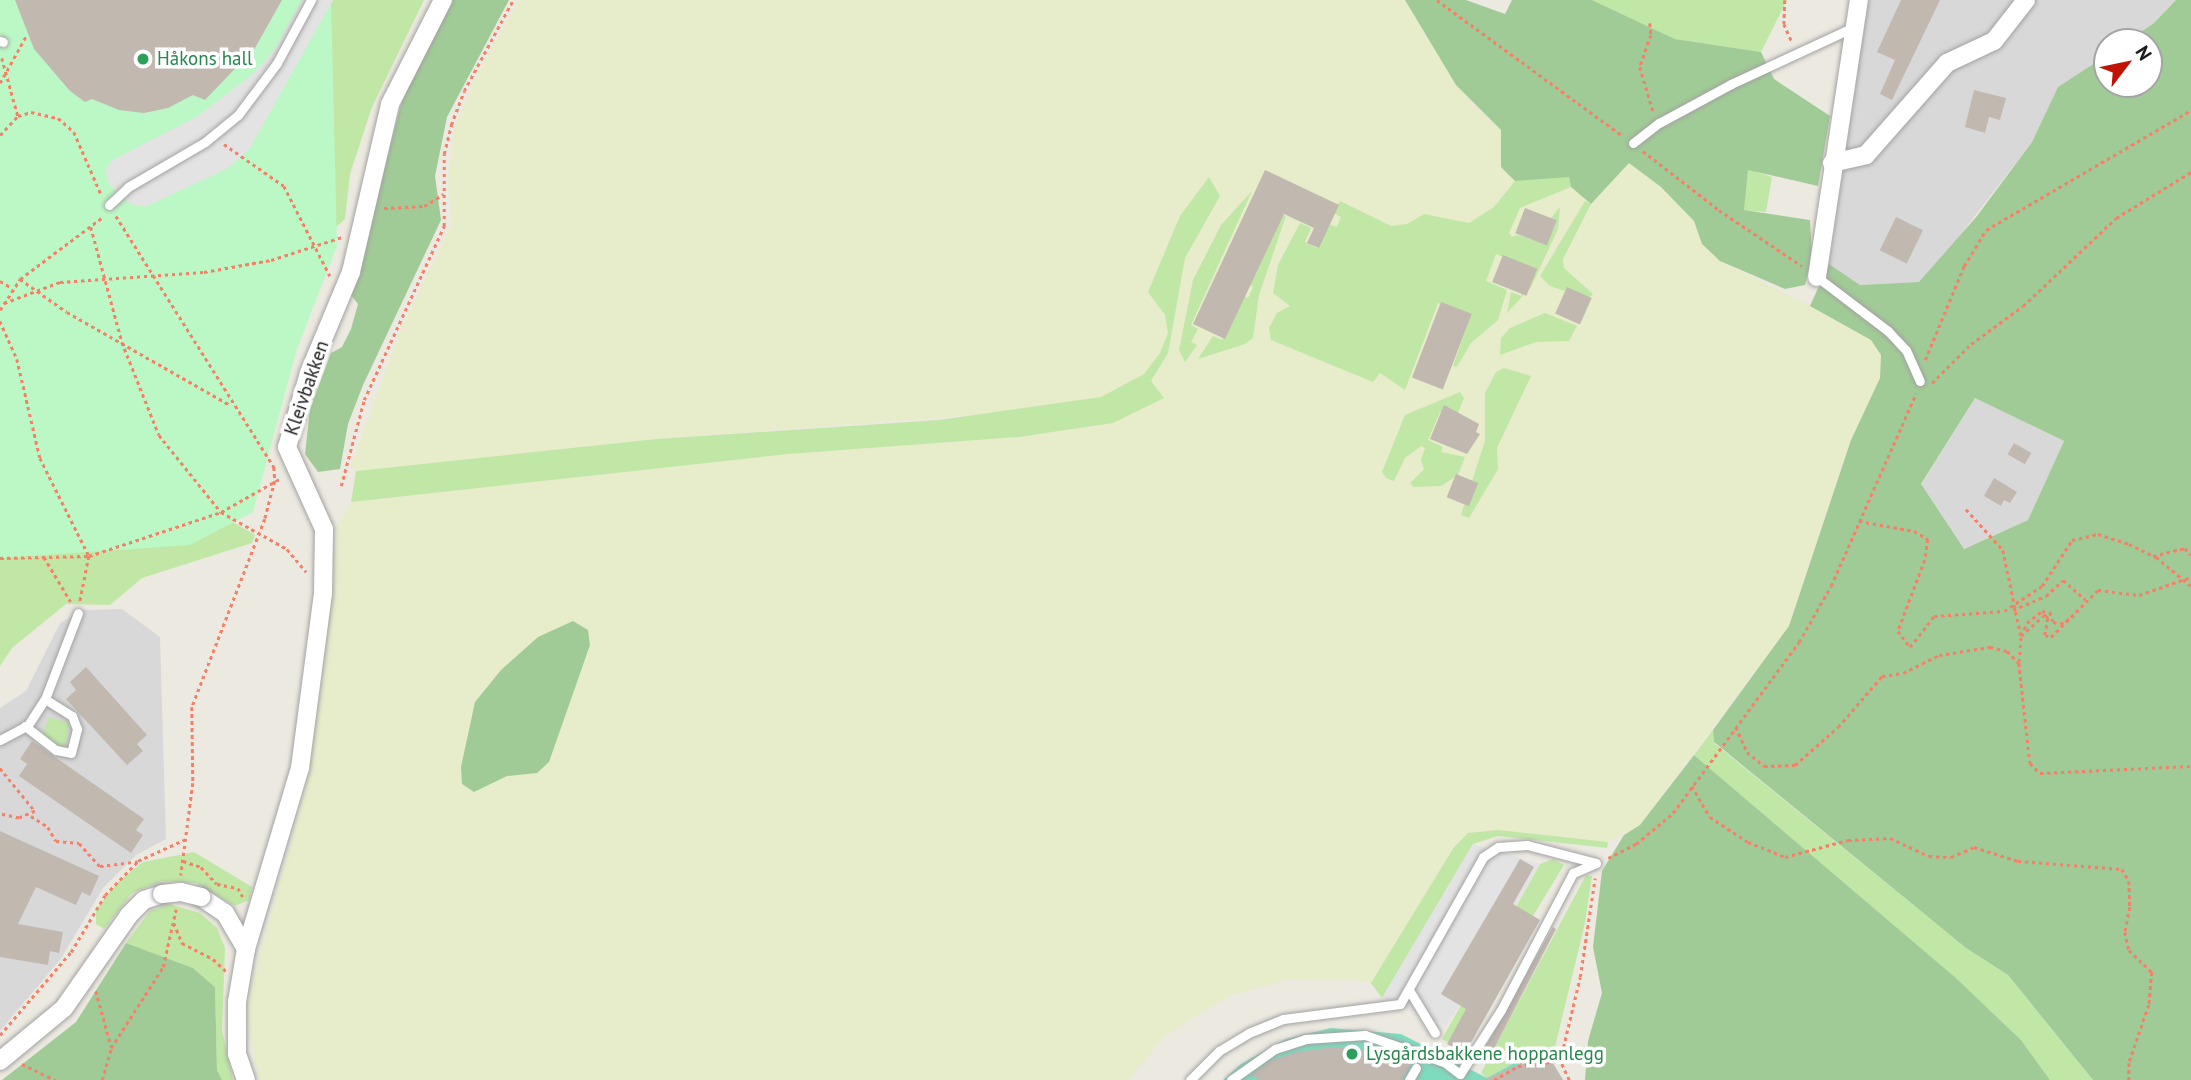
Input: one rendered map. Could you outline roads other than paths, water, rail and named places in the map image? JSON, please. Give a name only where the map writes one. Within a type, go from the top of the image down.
[{"type":"street","name":"Kleivbakken","points":[[246,1080],[237,1054],[237,1002],[246,949],[300,768],[323,593],[324,529],[287,447],[309,373],[351,272],[390,104],[443,0]]},
{"type":"street","points":[[1817,277],[1858,0]]},
{"type":"street","points":[[1832,163],[1866,155],[1947,63],[1994,41],[2026,0]]},
{"type":"street","points":[[3,1059],[64,1008],[92,974],[129,915],[144,900],[170,896],[180,891],[201,897],[225,914],[246,949]]},
{"type":"lane","points":[[109,205],[128,187],[212,136],[238,115],[261,84],[311,0]]},
{"type":"lane","points":[[1633,143],[1659,123],[1854,27]]},
{"type":"lane","points":[[1817,277],[1888,331],[1906,350],[1922,385]]},
{"type":"lane","points":[[0,740],[25,726],[45,699],[78,613]]},
{"type":"lane","points":[[25,726],[56,750],[71,754],[77,729],[72,716],[45,699]]},
{"type":"lane","points":[[1190,1080],[1219,1051],[1251,1031],[1308,1013],[1378,1010],[1400,1004],[1483,858],[1498,847],[1527,845],[1596,863],[1573,873],[1501,1010],[1460,1074],[1433,1057],[1365,1035],[1305,1039],[1275,1049],[1231,1080]]},
{"type":"lane","points":[[1409,990],[1435,1033]]},
{"type":"lane","points":[[1409,1080],[1416,1068]]},
{"type":"place","name":"Håkons hall","points":[[143,59]]},
{"type":"place","name":"Lysgårdsbakkene hoppanlegg","points":[[1352,1054]]}]
